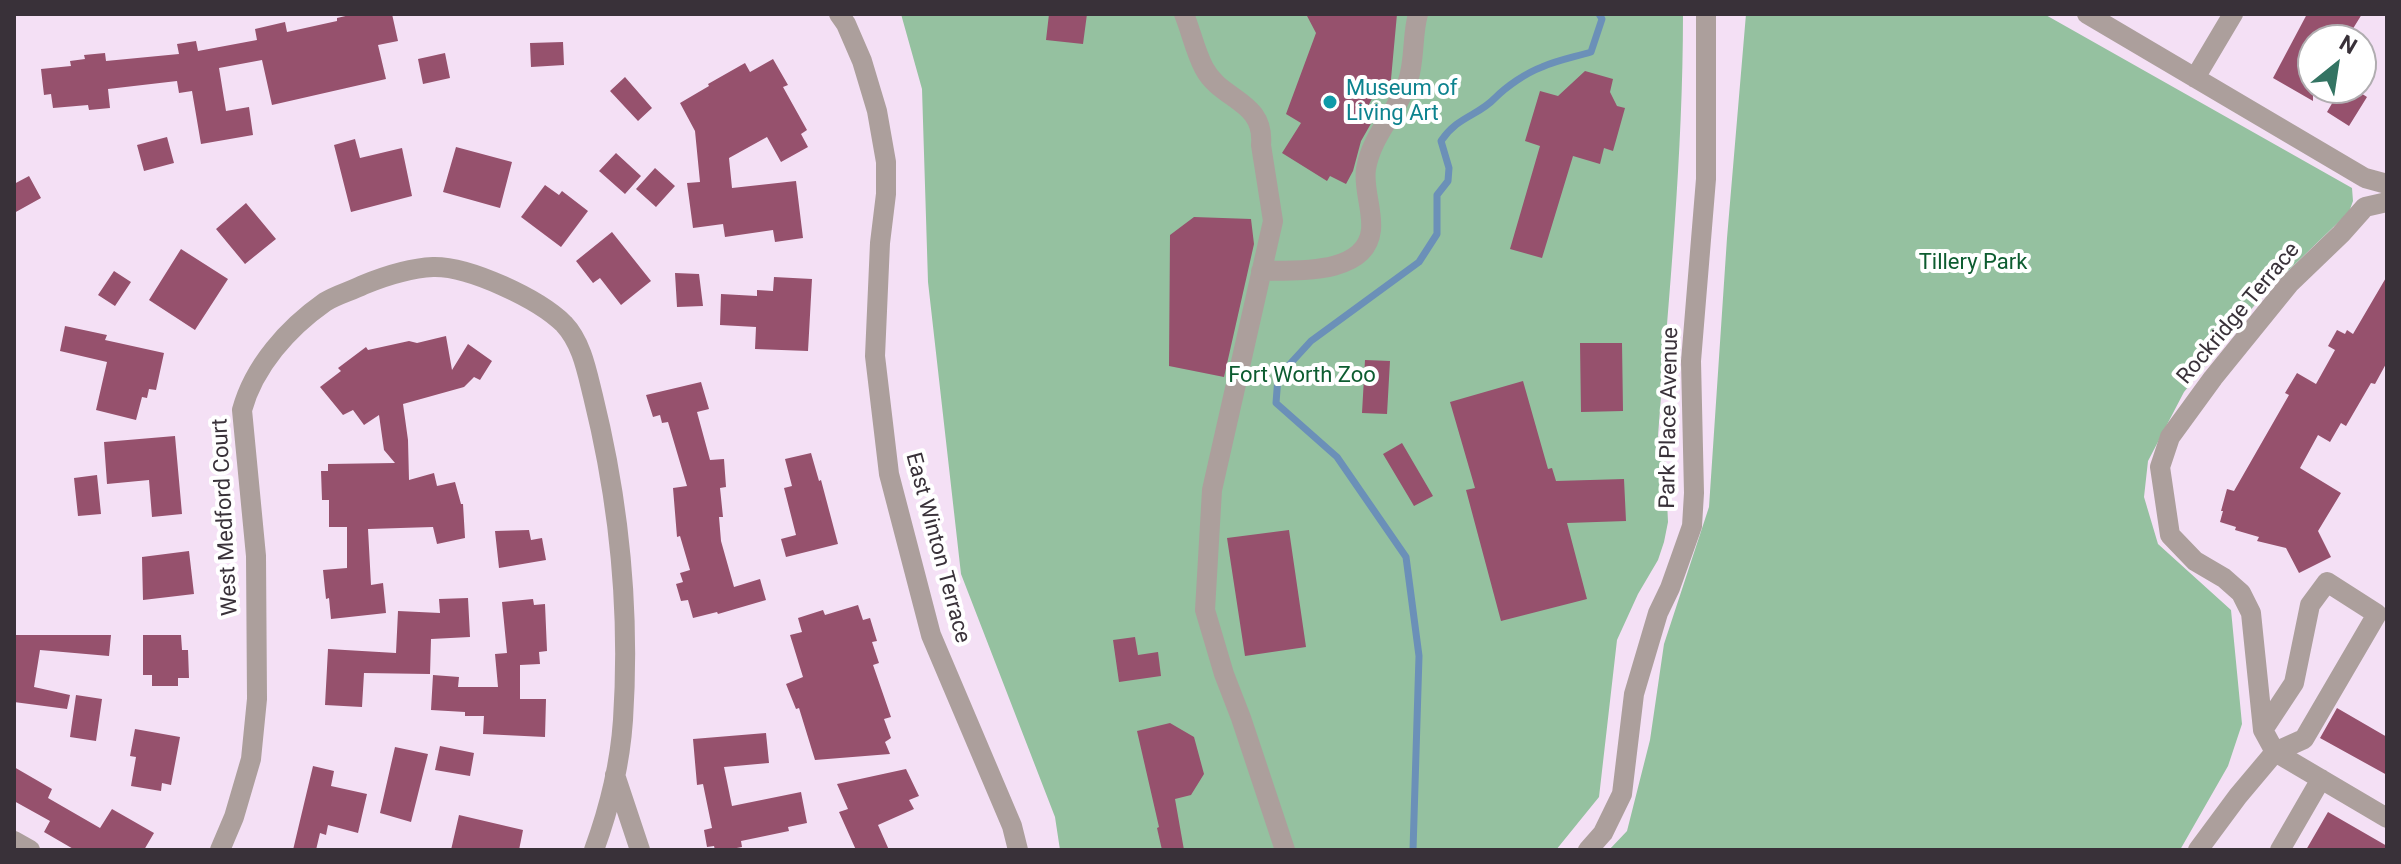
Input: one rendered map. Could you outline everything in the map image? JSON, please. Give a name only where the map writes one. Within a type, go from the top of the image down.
[{"type":"street","name":"East Winton Terrace","points":[[839,14],[862,61],[877,111],[886,162],[875,356],[889,474],[931,635],[1012,826],[1018,850]]},
{"type":"street","points":[[1184,14],[1204,68],[1259,121],[1273,221],[1212,490],[1205,610],[1285,850]]},
{"type":"street","points":[[1261,271],[1331,268],[1349,261],[1364,246],[1371,232],[1366,169],[1377,139],[1409,80],[1418,14]]},
{"type":"street","name":"Park Place Avenue","points":[[1588,850],[1603,833],[1622,794],[1634,694],[1658,613],[1692,526],[1691,361],[1706,179],[1706,14]]},
{"type":"street","points":[[2087,14],[2365,178],[2387,184]]},
{"type":"street","points":[[2195,78],[2233,14]]},
{"type":"street","name":"Rockridge Terrace","points":[[2263,730],[2251,613],[2241,593],[2224,578],[2195,561],[2170,535],[2160,467],[2170,437],[2290,283],[2365,207],[2387,202]]},
{"type":"street","name":"West Medford Court","points":[[220,850],[234,817],[251,759],[257,699],[256,556],[242,410],[248,390],[284,336],[327,301],[388,275],[434,267],[476,274],[530,301],[565,325],[582,354],[605,446],[619,547],[624,661],[623,722],[615,775],[594,850]]},
{"type":"street","points":[[2198,850],[2275,752],[2304,739],[2377,614],[2327,582],[2310,605],[2294,683],[2263,730],[2275,752],[2387,818]]},
{"type":"street","points":[[615,775],[640,850]]},
{"type":"street","points":[[2280,850],[2321,779]]},
{"type":"street","points":[[14,841],[30,850]]},
{"type":"green space","name":"Fort Worth Zoo","points":[[901,14],[1683,14],[1678,173],[1658,436],[1665,459],[1668,522],[1658,560],[1617,640],[1599,797],[1556,850],[1060,850],[1055,817],[961,574],[928,282],[922,89]]},
{"type":"green space","name":"Tillery Park","points":[[1746,14],[2044,14],[2352,188],[2353,201],[2349,212],[2262,296],[2184,392],[2148,461],[2144,497],[2158,544],[2231,610],[2242,724],[2228,766],[2180,850],[1609,850],[1627,831],[1650,740],[1664,644],[1709,507]]},
{"type":"building","points":[[354,14],[392,14],[398,41],[378,45],[386,79],[272,105],[262,60],[219,68],[226,111],[249,107],[253,135],[201,144],[192,91],[179,93],[177,81],[108,89],[110,108],[89,110],[88,105],[53,108],[51,94],[44,95],[41,69],[71,66],[70,61],[85,59],[84,55],[105,53],[106,61],[179,54],[177,44],[196,41],[198,51],[257,40],[255,29],[285,22],[287,32]]},
{"type":"building","points":[[1049,14],[1087,14],[1083,44],[1046,40]]},
{"type":"building","name":"Museum of Living Art","points":[[1306,14],[1397,14],[1390,90],[1377,88],[1364,115],[1373,120],[1361,141],[1346,184],[1330,176],[1327,181],[1282,153],[1301,123],[1286,114],[1316,33]]},
{"type":"building","points":[[2307,14],[2362,14],[2356,24],[2302,24]]},
{"type":"building","points":[[2297,33],[2297,92],[2273,78]]},
{"type":"building","points":[[563,42],[564,65],[531,67],[530,43]]},
{"type":"building","points":[[445,53],[450,78],[423,84],[418,59]]},
{"type":"building","points":[[773,59],[788,85],[783,87],[807,130],[801,134],[808,147],[781,162],[767,137],[729,158],[732,188],[796,181],[803,238],[775,242],[773,230],[725,237],[723,224],[693,228],[687,183],[700,182],[695,131],[680,103],[745,63],[750,72]]},
{"type":"building","points":[[1585,71],[1613,79],[1610,92],[1617,106],[1625,108],[1613,151],[1604,148],[1600,164],[1573,156],[1542,258],[1510,249],[1540,146],[1525,141],[1540,91],[1558,96]]},
{"type":"building","points":[[625,77],[652,108],[638,121],[610,91]]},
{"type":"building","points":[[2332,104],[2363,104],[2349,126],[2327,112]]},
{"type":"building","points":[[167,137],[174,163],[144,171],[137,145]]},
{"type":"building","points":[[355,139],[360,158],[402,148],[412,196],[351,212],[334,145]]},
{"type":"building","points":[[456,147],[512,162],[500,208],[443,192]]},
{"type":"building","points":[[616,153],[641,176],[625,194],[599,171]]},
{"type":"building","points":[[655,168],[675,186],[656,207],[636,189]]},
{"type":"building","points":[[29,176],[41,198],[14,213],[14,184]]},
{"type":"building","points":[[545,185],[559,195],[562,191],[588,211],[561,247],[521,217]]},
{"type":"building","points":[[246,203],[276,239],[245,264],[216,229]]},
{"type":"building","points":[[1194,217],[1251,219],[1254,244],[1224,377],[1169,366],[1170,235]]},
{"type":"building","points":[[612,232],[651,281],[621,305],[600,278],[593,283],[576,261]]},
{"type":"building","points":[[181,249],[228,279],[195,330],[149,300]]},
{"type":"building","points":[[114,271],[131,282],[115,306],[98,295]]},
{"type":"building","points":[[675,273],[699,274],[703,306],[677,307]]},
{"type":"building","points":[[2387,276],[2387,362],[2346,426],[2341,423],[2330,442],[2318,435],[2300,468],[2341,493],[2318,531],[2331,557],[2299,573],[2286,548],[2257,541],[2259,537],[2220,522],[2227,489],[2234,491],[2289,395],[2285,393],[2297,373],[2316,384],[2335,350],[2328,346],[2337,330],[2345,334],[2347,330],[2353,334]]},
{"type":"building","points":[[774,277],[812,279],[808,351],[755,349],[756,327],[720,325],[721,294],[757,296],[757,290],[773,291]]},
{"type":"building","points":[[65,326],[107,335],[105,340],[164,353],[156,390],[149,389],[147,398],[142,397],[136,420],[96,410],[107,362],[60,351]]},
{"type":"building","points":[[446,336],[452,370],[468,344],[492,361],[480,380],[474,377],[464,387],[403,404],[409,480],[434,473],[437,486],[455,482],[463,504],[465,538],[437,544],[433,527],[368,529],[371,585],[383,583],[386,613],[331,619],[323,570],[347,568],[347,527],[329,527],[329,500],[322,500],[321,471],[328,471],[328,464],[395,463],[384,450],[379,415],[364,425],[353,410],[343,415],[320,387],[341,371],[338,368],[366,347],[368,350]]},
{"type":"building","points":[[1580,343],[1622,343],[1623,411],[1581,412]]},
{"type":"building","points":[[1365,360],[1390,361],[1387,414],[1362,413]]},
{"type":"building","points":[[1523,381],[1548,469],[1552,468],[1556,481],[1624,479],[1626,521],[1567,523],[1587,599],[1501,621],[1466,490],[1475,488],[1450,402]]},
{"type":"building","points":[[701,382],[709,409],[697,412],[710,460],[724,459],[726,487],[720,488],[723,517],[719,517],[721,541],[734,587],[760,579],[766,600],[693,618],[688,600],[681,601],[676,584],[683,582],[680,573],[690,570],[680,536],[677,537],[673,488],[687,486],[668,422],[662,423],[660,415],[653,417],[646,395]]},
{"type":"building","points":[[175,436],[182,514],[152,517],[149,480],[107,484],[104,442]]},
{"type":"building","points":[[1402,443],[1433,496],[1414,506],[1383,454]]},
{"type":"building","points":[[811,453],[838,544],[786,557],[781,539],[796,535],[784,488],[792,486],[785,459]]},
{"type":"building","points":[[97,475],[101,514],[78,516],[74,478]]},
{"type":"building","points":[[529,530],[531,540],[542,538],[546,560],[499,568],[495,531]]},
{"type":"building","points":[[1289,530],[1306,647],[1245,656],[1227,538]]},
{"type":"building","points":[[189,551],[194,594],[143,600],[142,557]]},
{"type":"building","points":[[468,598],[470,637],[431,639],[430,674],[364,673],[362,707],[325,705],[328,649],[396,653],[398,611],[440,613],[439,599]]},
{"type":"building","points":[[533,599],[534,605],[545,604],[547,651],[539,652],[540,664],[520,665],[520,699],[546,699],[545,737],[483,734],[484,716],[431,710],[433,675],[459,677],[458,687],[498,687],[495,654],[507,653],[502,602]]},
{"type":"building","points":[[858,605],[863,620],[870,618],[877,641],[872,642],[879,663],[873,665],[891,717],[884,719],[891,738],[885,742],[890,754],[815,760],[799,708],[796,709],[786,684],[803,677],[790,635],[802,632],[798,618],[823,610],[825,615]]},
{"type":"building","points":[[14,635],[111,635],[109,656],[40,650],[34,687],[70,695],[67,709],[14,702]]},
{"type":"building","points":[[143,635],[181,635],[182,650],[188,650],[189,678],[178,678],[178,686],[152,686],[152,675],[143,675]]},
{"type":"building","points":[[1135,637],[1138,655],[1158,652],[1161,676],[1119,682],[1113,640]]},
{"type":"building","points":[[76,695],[102,699],[96,741],[70,737]]},
{"type":"building","points":[[2337,708],[2387,737],[2387,775],[2320,738]]},
{"type":"building","points":[[1170,723],[1194,737],[1204,774],[1191,795],[1175,799],[1184,850],[1162,850],[1137,731]]},
{"type":"building","points":[[135,729],[180,737],[171,785],[162,783],[161,791],[131,786],[136,757],[130,756]]},
{"type":"building","points":[[766,733],[769,763],[724,767],[732,806],[801,792],[807,823],[788,827],[789,831],[741,841],[742,847],[715,850],[714,846],[707,847],[704,830],[712,828],[703,784],[697,785],[693,739]]},
{"type":"building","points":[[440,746],[474,753],[470,776],[435,770]]},
{"type":"building","points":[[395,747],[428,754],[411,822],[380,813]]},
{"type":"building","points":[[313,766],[334,771],[331,786],[367,794],[358,833],[328,825],[326,835],[320,833],[316,850],[293,850]]},
{"type":"building","points":[[14,767],[52,789],[48,798],[100,828],[112,809],[154,833],[144,850],[75,850],[44,832],[50,821],[14,801]]},
{"type":"building","points":[[906,769],[919,796],[909,800],[914,809],[878,825],[889,850],[856,850],[839,812],[848,809],[837,784]]},
{"type":"building","points":[[2328,812],[2387,846],[2387,850],[2306,850]]},
{"type":"building","points":[[459,815],[523,830],[519,850],[451,850]]},
{"type":"waterway","points":[[1413,850],[1419,656],[1406,557],[1337,457],[1276,403],[1278,377],[1311,341],[1419,262],[1437,234],[1437,195],[1448,181],[1449,168],[1441,141],[1448,133],[1530,73],[1554,62],[1591,52],[1602,19],[1599,14]]},
{"type":"place","name":"Museum of Living Art","points":[[1330,102]]}]
